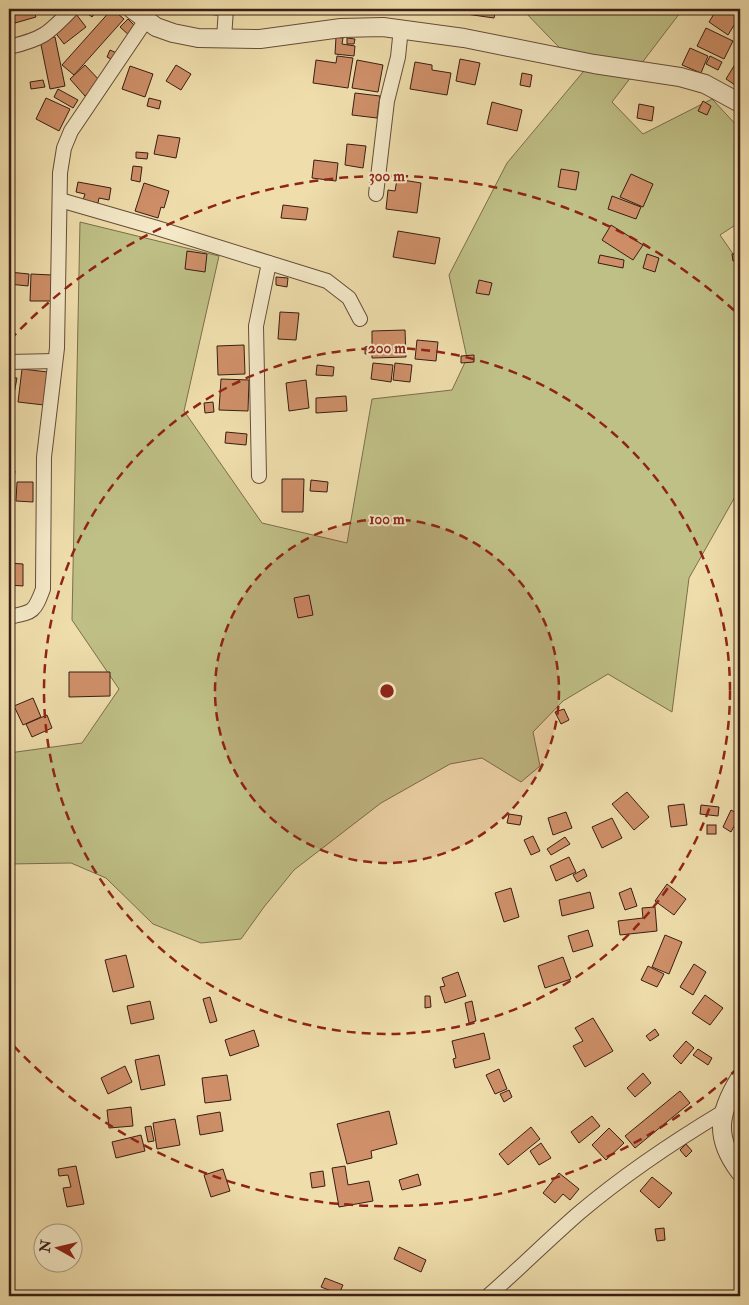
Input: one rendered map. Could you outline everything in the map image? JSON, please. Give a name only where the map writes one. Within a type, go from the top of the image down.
[{"type":"street","points":[[9,47],[34,41],[55,27],[72,9]]},
{"type":"street","points":[[132,9],[156,27],[198,38],[260,39],[341,28],[401,28],[464,38],[594,64],[680,77],[705,84],[740,103]]},
{"type":"street","points":[[224,38],[226,9]]},
{"type":"street","points":[[9,617],[30,613],[37,605],[43,589],[44,457],[58,329],[60,173],[64,148],[71,131],[146,20]]},
{"type":"street","points":[[376,194],[387,101],[398,57],[401,28]]},
{"type":"street","points":[[60,200],[327,281],[349,298],[360,319]]},
{"type":"street","points":[[259,476],[256,326],[268,263]]},
{"type":"street","points":[[9,362],[55,361]]},
{"type":"street","points":[[740,1078],[723,1112],[722,1137],[729,1158],[740,1172]]},
{"type":"street","points":[[488,1296],[579,1213],[679,1138],[723,1112]]},
{"type":"green space","points":[[522,9],[683,9],[612,102],[643,134],[712,99],[740,129],[740,222],[720,235],[740,264],[740,488],[689,578],[672,712],[608,674],[563,701],[533,732],[540,766],[521,782],[482,758],[450,764],[381,803],[294,870],[241,939],[201,943],[153,924],[106,878],[71,863],[9,864],[9,753],[82,743],[119,689],[72,620],[80,222],[219,256],[184,411],[262,523],[347,543],[372,399],[452,390],[467,358],[449,275],[507,163],[583,72]]},
{"type":"building","points":[[11,9],[33,9],[36,17],[15,23]]},
{"type":"building","points":[[82,9],[98,9],[92,17]]},
{"type":"building","points":[[112,9],[124,19],[74,75],[62,65]]},
{"type":"building","points":[[206,9],[217,9],[217,15],[206,14]]},
{"type":"building","points":[[283,9],[290,9],[290,13],[283,13]]},
{"type":"building","points":[[445,9],[496,9],[494,18],[445,11]]},
{"type":"building","points":[[717,9],[726,9],[739,17],[728,35],[709,22]]},
{"type":"building","points":[[76,14],[86,27],[64,44],[54,31]]},
{"type":"building","points":[[128,19],[139,30],[131,37],[120,27]]},
{"type":"building","points":[[706,28],[733,41],[724,59],[697,46]]},
{"type":"building","points":[[55,37],[65,86],[50,89],[40,40]]},
{"type":"building","points":[[336,37],[343,38],[342,44],[355,46],[354,56],[335,54]]},
{"type":"building","points":[[347,38],[355,39],[354,44],[347,44]]},
{"type":"building","points":[[690,48],[708,56],[701,73],[682,65]]},
{"type":"building","points":[[110,50],[121,55],[117,62],[107,57]]},
{"type":"building","points":[[337,56],[353,58],[348,88],[313,83],[316,60],[336,63]]},
{"type":"building","points":[[710,56],[722,62],[718,70],[706,64]]},
{"type":"building","points":[[740,56],[740,76],[735,85],[726,79]]},
{"type":"building","points":[[460,59],[480,63],[475,85],[456,81]]},
{"type":"building","points":[[357,60],[383,65],[378,92],[352,88]]},
{"type":"building","points":[[415,62],[432,65],[432,70],[451,73],[447,95],[410,89]]},
{"type":"building","points":[[85,65],[101,82],[85,96],[70,79]]},
{"type":"building","points":[[176,65],[191,74],[181,90],[166,81]]},
{"type":"building","points":[[130,66],[153,74],[145,97],[122,89]]},
{"type":"building","points":[[522,73],[532,75],[530,87],[520,85]]},
{"type":"building","points":[[43,80],[45,87],[31,89],[30,82]]},
{"type":"building","points":[[58,89],[78,100],[73,108],[54,97]]},
{"type":"building","points":[[355,93],[380,96],[377,118],[352,115]]},
{"type":"building","points":[[46,98],[70,109],[59,131],[36,119]]},
{"type":"building","points":[[149,98],[161,101],[159,109],[147,106]]},
{"type":"building","points":[[703,101],[711,106],[707,115],[698,111]]},
{"type":"building","points":[[492,102],[522,110],[517,131],[487,124]]},
{"type":"building","points":[[639,104],[654,107],[652,121],[637,118]]},
{"type":"building","points":[[158,135],[180,138],[176,158],[154,154]]},
{"type":"building","points":[[347,144],[366,146],[363,168],[345,165]]},
{"type":"building","points":[[136,152],[148,153],[147,159],[136,158]]},
{"type":"building","points":[[314,160],[338,163],[336,181],[312,178]]},
{"type":"building","points":[[133,166],[142,167],[140,182],[131,180]]},
{"type":"building","points":[[561,169],[579,172],[576,190],[558,187]]},
{"type":"building","points":[[631,174],[653,184],[643,207],[620,197]]},
{"type":"building","points":[[397,179],[421,183],[417,213],[386,209],[388,190],[395,191]]},
{"type":"building","points":[[78,182],[111,188],[109,200],[99,198],[98,203],[83,200],[85,194],[76,192]]},
{"type":"building","points":[[144,183],[169,191],[164,208],[161,207],[158,218],[135,211]]},
{"type":"building","points":[[612,196],[641,207],[636,219],[608,209]]},
{"type":"building","points":[[283,205],[308,208],[306,220],[281,218]]},
{"type":"building","points":[[611,225],[643,245],[633,260],[602,240]]},
{"type":"building","points":[[398,231],[440,238],[435,264],[393,257]]},
{"type":"building","points":[[187,251],[207,254],[205,272],[185,269]]},
{"type":"building","points":[[740,253],[740,259],[733,261],[732,254]]},
{"type":"building","points":[[647,254],[659,258],[655,272],[643,268]]},
{"type":"building","points":[[600,255],[624,260],[623,268],[598,263]]},
{"type":"building","points":[[9,272],[29,274],[28,286],[9,284]]},
{"type":"building","points":[[31,274],[52,275],[51,301],[30,301]]},
{"type":"building","points":[[276,277],[288,278],[287,287],[276,285]]},
{"type":"building","points":[[479,280],[492,283],[489,295],[476,293]]},
{"type":"building","points":[[280,312],[299,313],[296,340],[278,339]]},
{"type":"building","points":[[405,330],[406,357],[372,358],[372,331]]},
{"type":"building","points":[[417,340],[438,342],[436,361],[415,359]]},
{"type":"building","points":[[244,345],[245,374],[218,375],[217,346]]},
{"type":"building","points":[[370,346],[371,353],[365,354],[365,347]]},
{"type":"building","points":[[474,355],[474,362],[461,363],[461,356]]},
{"type":"building","points":[[373,363],[393,365],[391,382],[371,379]]},
{"type":"building","points":[[395,363],[412,365],[410,382],[393,380]]},
{"type":"building","points":[[317,365],[334,367],[333,376],[316,375]]},
{"type":"building","points":[[22,369],[48,372],[44,405],[18,402]]},
{"type":"building","points":[[9,377],[17,378],[13,399],[9,399]]},
{"type":"building","points":[[221,379],[249,380],[248,411],[219,410]]},
{"type":"building","points":[[306,380],[309,408],[289,411],[286,383]]},
{"type":"building","points":[[346,396],[347,411],[316,413],[316,398]]},
{"type":"building","points":[[213,402],[214,412],[205,413],[204,403]]},
{"type":"building","points":[[226,432],[247,434],[246,445],[225,443]]},
{"type":"building","points":[[9,470],[15,471],[14,479],[9,478]]},
{"type":"building","points":[[282,479],[304,479],[303,512],[282,512]]},
{"type":"building","points":[[311,480],[328,482],[327,492],[310,491]]},
{"type":"building","points":[[17,482],[33,482],[33,502],[16,501]]},
{"type":"building","points":[[9,549],[12,550],[11,560],[9,560]]},
{"type":"building","points":[[9,563],[23,564],[23,586],[9,585]]},
{"type":"building","points":[[309,595],[313,615],[298,618],[294,598]]},
{"type":"building","points":[[69,672],[110,672],[110,696],[69,697]]},
{"type":"building","points":[[33,698],[41,717],[23,725],[14,706]]},
{"type":"building","points":[[564,709],[569,720],[561,724],[555,712]]},
{"type":"building","points":[[47,715],[52,728],[32,737],[26,724]]},
{"type":"building","points":[[627,792],[649,817],[634,830],[612,804]]},
{"type":"building","points":[[684,804],[687,825],[671,827],[668,806]]},
{"type":"building","points":[[701,805],[719,807],[718,816],[700,814]]},
{"type":"building","points":[[731,810],[740,815],[731,832],[723,827]]},
{"type":"building","points":[[566,812],[572,828],[553,835],[548,818]]},
{"type":"building","points":[[509,814],[522,816],[520,825],[507,823]]},
{"type":"building","points":[[612,818],[622,838],[602,848],[592,827]]},
{"type":"building","points":[[707,825],[716,825],[716,834],[707,834]]},
{"type":"building","points":[[533,836],[540,851],[531,855],[524,840]]},
{"type":"building","points":[[565,837],[570,844],[551,855],[547,849]]},
{"type":"building","points":[[569,857],[576,872],[556,881],[550,866]]},
{"type":"building","points":[[584,869],[587,876],[577,882],[573,875]]},
{"type":"building","points":[[667,884],[686,899],[674,915],[655,901]]},
{"type":"building","points":[[511,888],[519,917],[504,922],[495,893]]},
{"type":"building","points":[[631,888],[637,906],[625,910],[619,893]]},
{"type":"building","points":[[590,892],[594,908],[562,916],[559,900]]},
{"type":"building","points":[[655,907],[657,931],[620,935],[618,921],[643,918],[642,908]]},
{"type":"building","points":[[588,930],[593,946],[573,952],[568,936]]},
{"type":"building","points":[[665,935],[682,942],[669,974],[652,967]]},
{"type":"building","points":[[126,955],[134,987],[113,992],[105,960]]},
{"type":"building","points":[[563,957],[571,979],[545,988],[538,966]]},
{"type":"building","points":[[694,964],[706,972],[693,995],[680,987]]},
{"type":"building","points":[[648,966],[664,974],[657,987],[641,980]]},
{"type":"building","points":[[458,972],[466,996],[445,1003],[440,987],[445,986],[442,978]]},
{"type":"building","points":[[705,995],[723,1008],[710,1025],[692,1013]]},
{"type":"building","points":[[425,996],[430,996],[431,1007],[425,1008]]},
{"type":"building","points":[[210,997],[217,1021],[210,1023],[203,999]]},
{"type":"building","points":[[150,1001],[154,1019],[131,1024],[127,1006]]},
{"type":"building","points":[[472,1001],[476,1021],[469,1023],[465,1003]]},
{"type":"building","points":[[593,1018],[613,1051],[585,1067],[573,1046],[583,1041],[575,1028]]},
{"type":"building","points":[[655,1029],[659,1035],[650,1041],[646,1036]]},
{"type":"building","points":[[254,1030],[259,1046],[230,1056],[225,1040]]},
{"type":"building","points":[[484,1033],[490,1059],[455,1068],[453,1059],[456,1058],[452,1041]]},
{"type":"building","points":[[686,1041],[694,1048],[681,1064],[673,1056]]},
{"type":"building","points":[[698,1049],[712,1058],[708,1065],[693,1055]]},
{"type":"building","points":[[159,1055],[165,1085],[141,1090],[135,1060]]},
{"type":"building","points":[[125,1066],[132,1082],[108,1094],[101,1078]]},
{"type":"building","points":[[499,1069],[507,1089],[495,1094],[486,1075]]},
{"type":"building","points":[[643,1073],[651,1083],[635,1097],[627,1088]]},
{"type":"building","points":[[227,1075],[231,1100],[205,1103],[202,1078]]},
{"type":"building","points":[[509,1090],[512,1097],[504,1102],[500,1094]]},
{"type":"building","points":[[680,1091],[690,1103],[635,1148],[625,1136]]},
{"type":"building","points":[[131,1107],[133,1126],[109,1128],[107,1110]]},
{"type":"building","points":[[389,1111],[397,1144],[371,1151],[372,1158],[347,1164],[337,1124]]},
{"type":"building","points":[[220,1112],[223,1131],[200,1135],[197,1116]]},
{"type":"building","points":[[592,1116],[600,1126],[579,1143],[571,1132]]},
{"type":"building","points":[[175,1119],[180,1145],[157,1149],[153,1123]]},
{"type":"building","points":[[151,1126],[154,1141],[148,1142],[145,1127]]},
{"type":"building","points":[[531,1127],[540,1139],[508,1165],[499,1154]]},
{"type":"building","points":[[609,1128],[624,1143],[606,1160],[592,1145]]},
{"type":"building","points":[[141,1135],[145,1151],[116,1158],[112,1142]]},
{"type":"building","points":[[541,1143],[551,1158],[539,1165],[530,1151]]},
{"type":"building","points":[[686,1144],[692,1151],[686,1157],[680,1150]]},
{"type":"building","points":[[76,1166],[84,1204],[67,1207],[63,1188],[71,1187],[68,1175],[59,1176],[58,1169]]},
{"type":"building","points":[[345,1166],[348,1185],[369,1181],[373,1201],[339,1207],[332,1168]]},
{"type":"building","points":[[223,1169],[230,1191],[211,1197],[204,1175]]},
{"type":"building","points":[[323,1171],[325,1186],[312,1188],[310,1173]]},
{"type":"building","points":[[559,1173],[579,1189],[570,1200],[563,1194],[555,1203],[543,1193]]},
{"type":"building","points":[[418,1174],[421,1185],[402,1190],[399,1180]]},
{"type":"building","points":[[652,1177],[672,1193],[659,1208],[640,1191]]},
{"type":"building","points":[[664,1228],[665,1240],[657,1241],[655,1229]]},
{"type":"building","points":[[399,1247],[426,1260],[421,1272],[394,1259]]},
{"type":"building","points":[[325,1278],[343,1285],[339,1294],[321,1287]]}]
